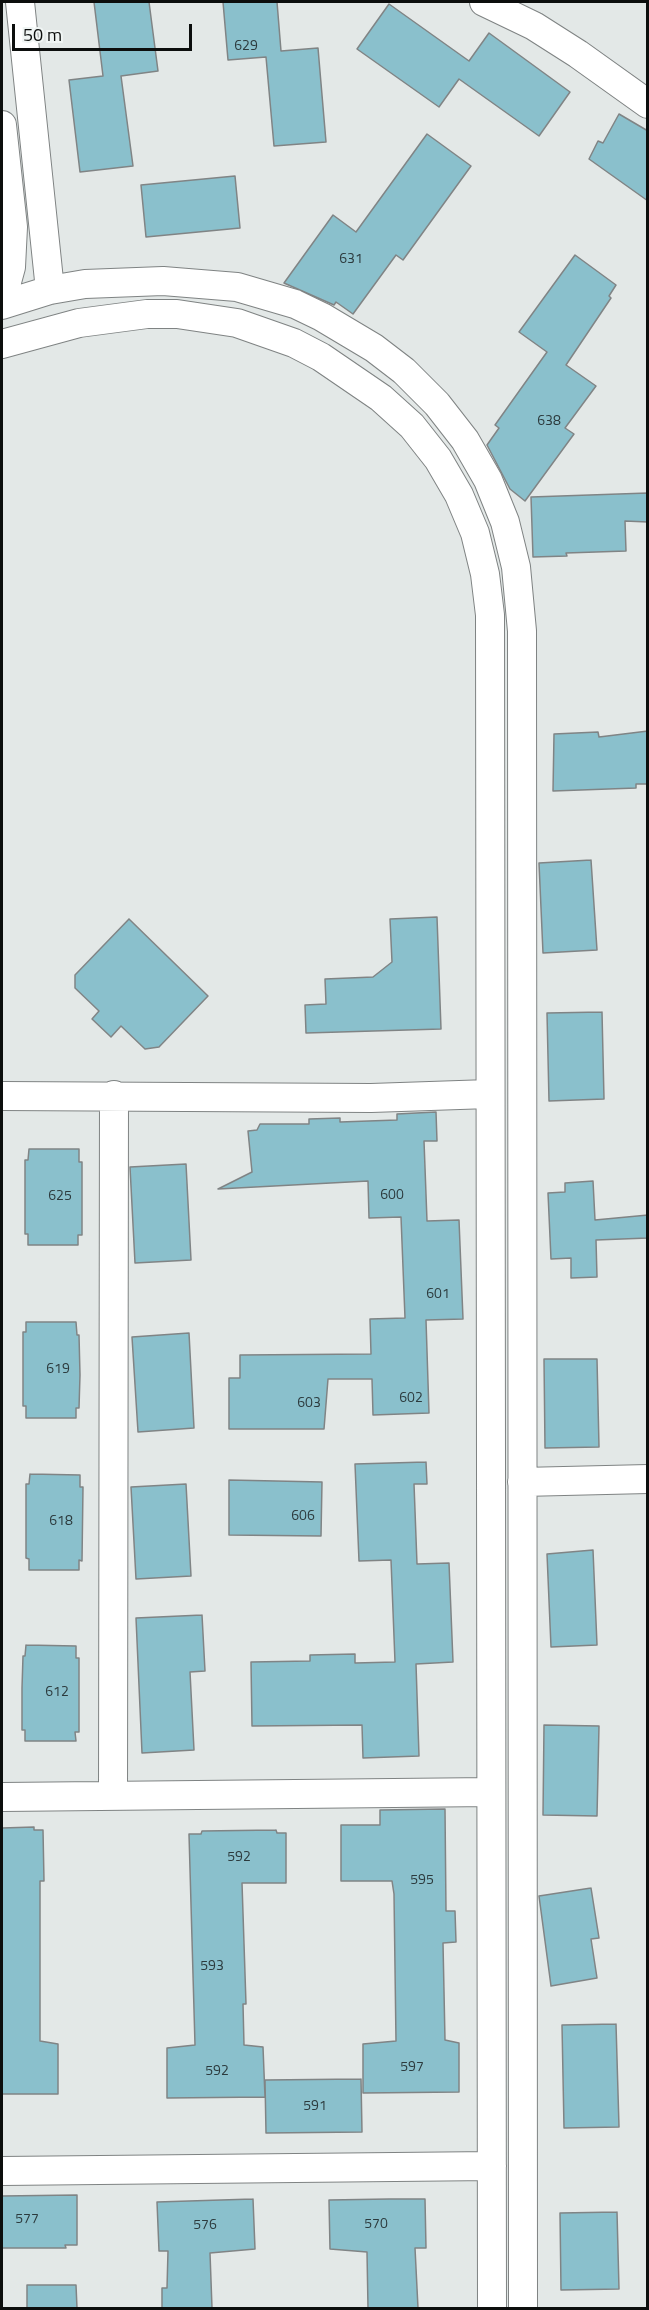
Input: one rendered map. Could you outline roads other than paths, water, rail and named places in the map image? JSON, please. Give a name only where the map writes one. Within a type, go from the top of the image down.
[{"type":"street","points":[[20,2],[50,290]]},
{"type":"street","points":[[484,2],[534,26],[648,104]]},
{"type":"street","points":[[2,125],[11,207],[12,257],[2,302],[85,284],[164,281],[237,287],[266,294],[313,312],[374,348],[404,371],[437,404],[465,440],[488,480],[505,522],[516,567],[522,631],[523,2308]]},
{"type":"street","points":[[11,207],[41,205]]},
{"type":"street","points":[[2,344],[46,330],[147,314],[187,315],[237,323],[266,332],[321,357],[381,398],[404,419],[438,459],[459,495],[475,533],[485,574],[490,615],[492,2308]]},
{"type":"street","points":[[353,378],[374,348]]},
{"type":"street","points":[[2,1096],[371,1098],[489,1094]]},
{"type":"street","points":[[113,1796],[114,1095]]},
{"type":"street","points":[[522,1482],[648,1479]]},
{"type":"street","points":[[2,1797],[491,1792]]},
{"type":"street","points":[[492,2071],[523,2071]]},
{"type":"street","points":[[2,2171],[492,2166]]}]
